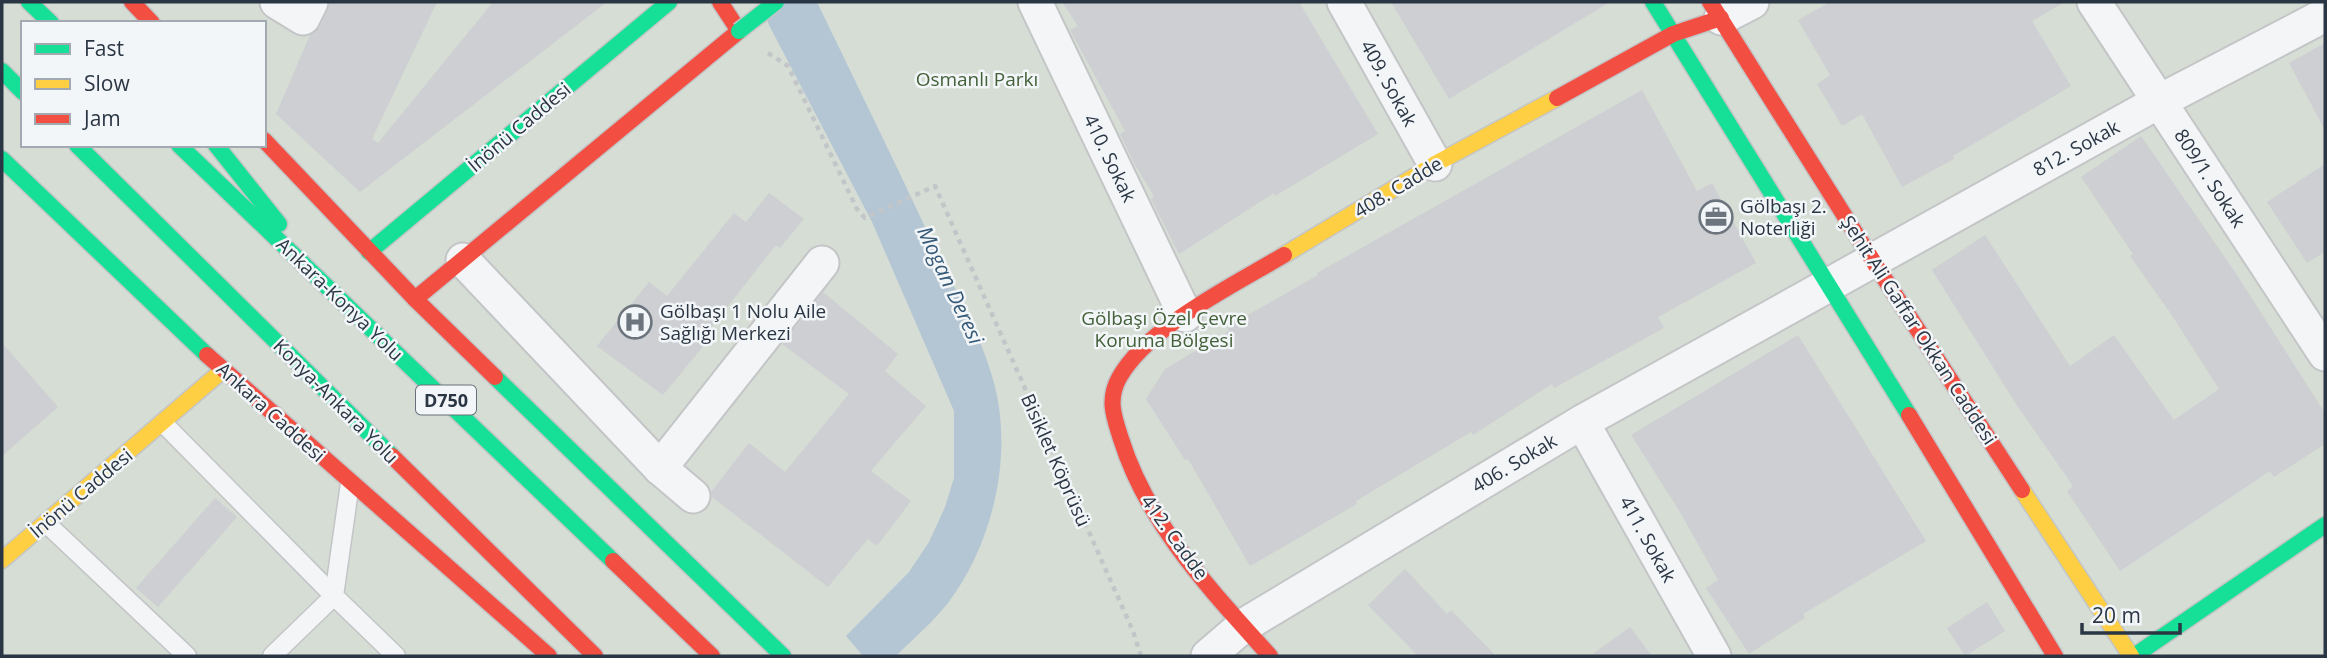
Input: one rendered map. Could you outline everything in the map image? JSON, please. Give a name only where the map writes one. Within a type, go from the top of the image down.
[{"type":"main road","points":[[29,2],[49,21]]},
{"type":"main road","points":[[132,2],[150,21]]},
{"type":"main road","name":"İnönü Caddesi","points":[[369,252],[669,2]]},
{"type":"main road","points":[[720,2],[739,32]]},
{"type":"main road","points":[[415,299],[776,2]]},
{"type":"main road","points":[[1653,2],[1830,285],[2055,656]]},
{"type":"main road","name":"408. Cadde","points":[[1111,401],[1122,371],[1158,334],[1185,315],[1434,164],[1716,10]]},
{"type":"main road","name":"Şehit Ali Gaffar Okkan Caddesi","points":[[1716,10],[1873,261],[2132,656]]},
{"type":"main road","points":[[2,71],[21,90]]},
{"type":"main road","points":[[266,142],[415,299],[783,656]]},
{"type":"main road","name":"Konya-Ankara Yolu","points":[[79,147],[595,656]]},
{"type":"main road","name":"Ankara-Konya Yolu","points":[[181,147],[712,656]]},
{"type":"main road","points":[[218,147],[332,291]]},
{"type":"main road","name":"Ankara Caddesi","points":[[2,159],[223,370],[549,656]]},
{"type":"main road","name":"İnönü Caddesi","points":[[2,560],[223,370]]},
{"type":"main road","name":"412. Cadde","points":[[1111,401],[1121,443],[1138,486],[1190,561],[1270,656]]},
{"type":"main road","points":[[2132,656],[2325,525]]},
{"type":"street","name":"410. Sokak","points":[[1035,2],[1185,315]]},
{"type":"street","name":"409. Sokak","points":[[1344,2],[1434,164]]},
{"type":"street","points":[[1716,10],[1752,2]]},
{"type":"street","name":"809/1. Sokak","points":[[2094,2],[2325,354]]},
{"type":"street","name":"812. Sokak","points":[[1830,285],[2160,101],[2325,15]]},
{"type":"street","points":[[463,260],[660,468],[694,496]]},
{"type":"street","points":[[660,468],[822,263]]},
{"type":"street","name":"406. Sokak","points":[[1208,656],[1243,626],[1582,422],[1830,285]]},
{"type":"street","name":"411. Sokak","points":[[1582,422],[1714,656]]},
{"type":"lane","points":[[163,423],[396,656]]},
{"type":"lane","points":[[272,656],[334,596],[350,483]]},
{"type":"lane","points":[[46,523],[187,656]]},
{"type":"path","name":"Bisiklet Köprüsü","points":[[772,55],[788,66],[857,209],[865,218],[935,186],[1133,631],[1141,656]]},
{"type":"green space","name":"Gölbaşı Özel Çevre Koruma Bölgesi","points":[[2,2],[2325,2],[2325,656],[2,656]]},
{"type":"water","name":"Mogan Deresi","points":[[761,2],[817,2],[973,326],[987,359],[999,405],[1000,465],[996,495],[978,552],[948,603],[896,656],[863,656],[846,636],[909,572],[929,542],[945,507],[954,478],[954,411],[872,222],[769,25]]},
{"type":"building","points":[[330,2],[437,2],[372,139],[378,143],[493,2],[607,2],[360,192],[276,114],[310,35],[320,27]]},
{"type":"building","points":[[1062,2],[1299,2],[1378,134],[1275,196],[1274,193],[1179,254],[1151,199],[1154,196],[1120,134],[1125,131],[1070,30],[1078,26]]},
{"type":"building","points":[[1391,2],[1610,2],[1449,99]]},
{"type":"building","points":[[1830,2],[2065,2],[2032,21],[2071,86],[1953,156],[1954,159],[1902,187],[1862,114],[1842,126],[1817,84],[1830,75],[1798,20]]},
{"type":"building","points":[[2325,43],[2325,130],[2289,63]]},
{"type":"building","points":[[1642,90],[1697,191],[1712,183],[1756,263],[1658,317],[1664,328],[1554,388],[1552,384],[1473,435],[1471,432],[1356,501],[1357,504],[1250,566],[1188,459],[1185,460],[1146,399],[1165,369],[1229,331],[1227,327],[1318,275],[1317,273]]},
{"type":"building","points":[[2141,136],[2235,272],[2325,413],[2325,444],[2274,477],[2270,471],[2120,571],[2067,491],[2073,486],[2016,404],[1932,270],[1985,235],[2070,366],[2114,335],[2174,420],[2219,389],[2081,177]]},
{"type":"building","points":[[2325,164],[2325,252],[2307,263],[2267,202]]},
{"type":"building","points":[[769,193],[804,219],[780,248],[776,245],[710,329],[715,332],[663,395],[597,346],[649,282],[667,296],[734,213],[746,222]]},
{"type":"building","points":[[823,292],[898,354],[885,371],[926,406],[871,471],[911,501],[877,546],[868,539],[828,587],[712,497],[711,492],[749,443],[785,472],[849,394],[782,344]]},
{"type":"building","points":[[1798,335],[1926,541],[1803,614],[1805,618],[1749,654],[1706,588],[1718,580],[1680,512],[1631,435]]},
{"type":"building","points":[[2,343],[58,407],[2,456]]},
{"type":"building","points":[[215,498],[237,517],[158,607],[136,588]]},
{"type":"building","points":[[1405,569],[1447,614],[1451,610],[1496,656],[1418,656],[1368,605]]},
{"type":"building","points":[[1987,602],[2005,631],[1965,656],[1947,628]]},
{"type":"building","points":[[1630,627],[1652,656],[1590,656]]},
{"type":"traffic: fast","points":[[29,2],[49,21]]},
{"type":"traffic: fast","points":[[369,252],[669,2]]},
{"type":"traffic: fast","points":[[739,31],[776,2]]},
{"type":"traffic: fast","points":[[1653,2],[1909,415]]},
{"type":"traffic: fast","points":[[2,71],[21,90]]},
{"type":"traffic: fast","points":[[79,147],[392,456]]},
{"type":"traffic: fast","points":[[181,147],[613,561]]},
{"type":"traffic: fast","points":[[218,147],[279,224]]},
{"type":"traffic: fast","points":[[2,159],[207,355]]},
{"type":"traffic: fast","points":[[495,377],[783,656]]},
{"type":"traffic: fast","points":[[2134,656],[2325,525]]},
{"type":"traffic: slow","points":[[1284,255],[1435,164],[1557,98]]},
{"type":"traffic: slow","points":[[2,560],[223,370]]},
{"type":"traffic: slow","points":[[2022,490],[2131,656]]},
{"type":"traffic: jam","points":[[132,2],[150,21]]},
{"type":"traffic: jam","points":[[415,299],[739,31],[720,2]]},
{"type":"traffic: jam","points":[[1710,2],[1873,261],[2022,490]]},
{"type":"traffic: jam","points":[[1557,98],[1673,34],[1721,18]]},
{"type":"traffic: jam","points":[[266,142],[415,299],[495,377]]},
{"type":"traffic: jam","points":[[1270,656],[1204,581],[1164,528],[1147,500],[1121,439],[1113,408],[1113,394],[1119,378],[1132,359],[1150,341],[1193,309],[1284,255]]},
{"type":"traffic: jam","points":[[207,355],[549,656]]},
{"type":"traffic: jam","points":[[1909,415],[2055,656]]},
{"type":"traffic: jam","points":[[392,456],[595,656]]},
{"type":"traffic: jam","points":[[613,561],[712,656]]},
{"type":"place","name":"Gölbaşı 2. Noterliği","points":[[1716,217]]},
{"type":"place","name":"Gölbaşı 1 Nolu Aile Sağlığı Merkezi","points":[[635,322]]},
{"type":"park label","name":"Osmanlı Parkı","points":[[977,79]]}]
